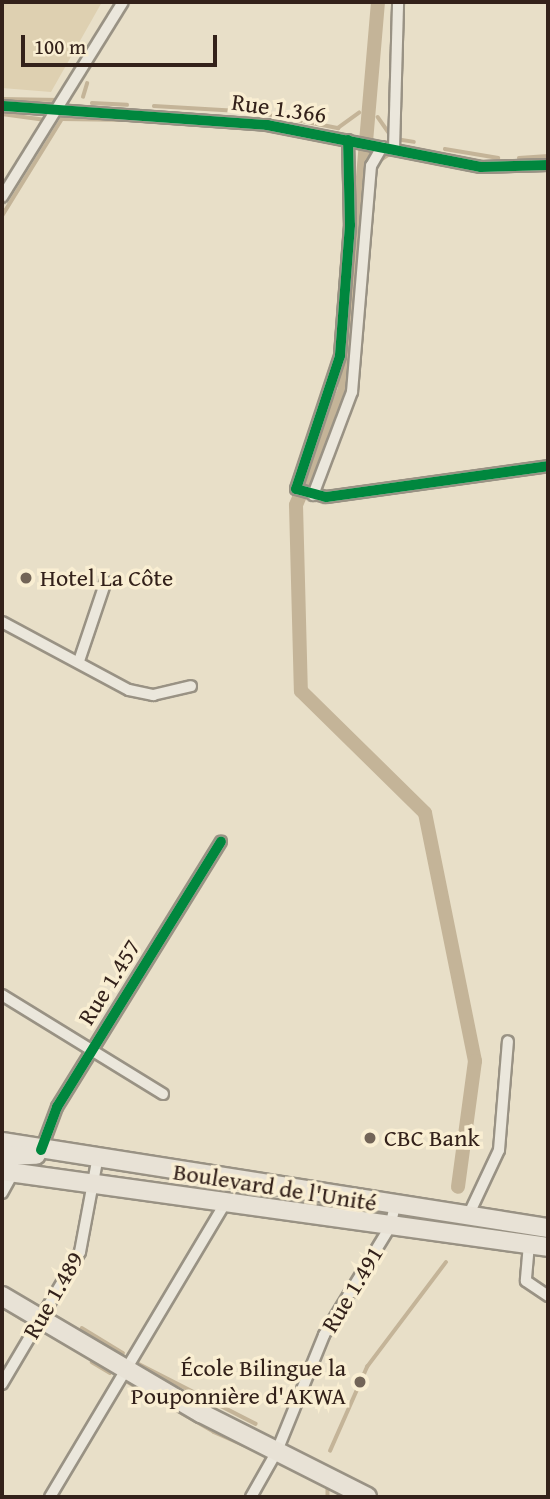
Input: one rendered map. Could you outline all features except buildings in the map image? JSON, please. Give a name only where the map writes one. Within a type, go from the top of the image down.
[{"type":"main road","name":"Boulevard de l'Unité","points":[[2,1142],[97,1161],[548,1228]]},
{"type":"main road","points":[[2,1156],[26,1158],[41,1150]]},
{"type":"main road","name":"Boulevard de l'Unité","points":[[7,1172],[548,1247]]},
{"type":"main road","points":[[2,1296],[126,1369],[367,1497]]},
{"type":"street","points":[[2,197],[123,2]]},
{"type":"street","points":[[394,149],[398,2]]},
{"type":"street","name":"Rue 1.366","points":[[2,106],[267,125],[481,167],[548,165]]},
{"type":"street","points":[[305,493],[340,356],[350,225],[348,140]]},
{"type":"street","points":[[305,493],[352,392],[371,166],[382,147]]},
{"type":"street","points":[[305,493],[548,466]]},
{"type":"street","points":[[79,662],[106,581]]},
{"type":"street","points":[[2,622],[145,695],[191,686]]},
{"type":"street","name":"Rue 1.457","points":[[41,1150],[57,1107],[221,841]]},
{"type":"street","points":[[2,1011],[5,997],[163,1094]]},
{"type":"street","points":[[468,1216],[499,1150],[508,1041]]},
{"type":"street","name":"Rue 1.489","points":[[2,1384],[80,1252],[95,1184],[97,1161]]},
{"type":"street","points":[[2,1193],[7,1172]]},
{"type":"street","points":[[50,1497],[225,1203]]},
{"type":"street","name":"Rue 1.491","points":[[251,1497],[277,1451],[324,1335],[390,1227],[395,1205]]},
{"type":"street","points":[[529,1244],[526,1282],[548,1296]]},
{"type":"shaded area","points":[[2,2],[102,2],[51,92],[2,88]]},
{"type":"waterway","points":[[378,2],[345,389],[296,505],[301,691],[425,813],[475,1061],[458,1187]]},
{"type":"waterway","points":[[83,97],[87,84]]},
{"type":"waterway","points":[[2,99],[59,100]]},
{"type":"waterway","points":[[92,103],[127,105]]},
{"type":"waterway","points":[[154,106],[257,112],[338,128],[359,113]]},
{"type":"waterway","points":[[2,114],[46,120]]},
{"type":"waterway","points":[[378,117],[390,134]]},
{"type":"waterway","points":[[2,216],[62,119],[131,120]]},
{"type":"waterway","points":[[396,139],[414,142]]},
{"type":"waterway","points":[[445,149],[498,158]]},
{"type":"waterway","points":[[378,162],[391,153]]},
{"type":"waterway","points":[[519,158],[548,156]]},
{"type":"waterway","points":[[330,1451],[367,1367],[446,1262]]},
{"type":"waterway","points":[[2,1306],[22,1319]]},
{"type":"waterway","points":[[82,1328],[123,1353]]},
{"type":"waterway","points":[[92,1362],[110,1373]]},
{"type":"waterway","points":[[139,1364],[256,1424]]},
{"type":"waterway","points":[[128,1382],[213,1431]]},
{"type":"waterway","points":[[214,1432],[257,1451]]},
{"type":"waterway","points":[[328,1485],[328,1497]]},
{"type":"cycle path","points":[[2,106],[267,125],[481,167],[548,165]]},
{"type":"cycle path","points":[[348,140],[350,225],[340,356],[296,489],[326,497],[548,466]]},
{"type":"cycle path","points":[[41,1150],[57,1107],[221,841]]},
{"type":"place","name":"Hotel La Côte","points":[[26,578]]},
{"type":"place","name":"CBC Bank","points":[[370,1138]]},
{"type":"place","name":"École Bilingue la Pouponnière d'AKWA","points":[[360,1382]]}]
